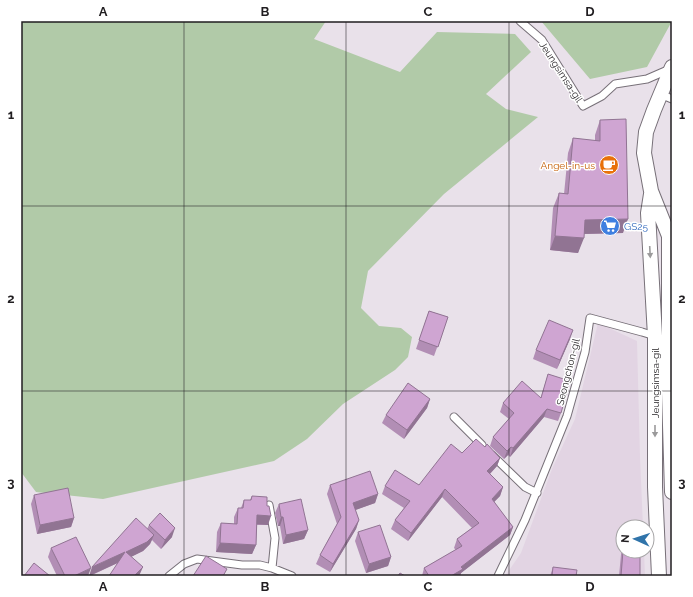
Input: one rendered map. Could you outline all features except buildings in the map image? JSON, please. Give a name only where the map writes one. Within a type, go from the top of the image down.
[{"type":"street","name":"Jeungsimsa-gil","points":[[672,68],[666,97],[654,110],[646,132],[644,153],[651,191],[669,236],[669,392],[672,492]]},
{"type":"street","name":"Jeungsimsa-gil","points":[[651,191],[648,213],[655,336],[655,487],[659,576]]},
{"type":"lane","name":"Jeungsimsa-gil","points":[[520,21],[542,40],[583,106],[602,96],[615,84],[647,79],[672,68]]},
{"type":"lane","name":"Seongchon-gil","points":[[498,576],[537,493],[567,416],[585,352],[590,318],[655,336]]},
{"type":"lane","points":[[454,417],[525,487],[537,493]]},
{"type":"lane","points":[[269,505],[275,538],[272,568]]},
{"type":"lane","points":[[169,576],[184,564],[197,560],[272,568],[292,576]]},
{"type":"shaded area","points":[[598,323],[637,341],[643,519],[615,519],[615,559],[644,559],[645,576],[505,576],[521,553],[552,469],[575,419]]},
{"type":"green space","points":[[21,21],[326,21],[314,39],[400,72],[437,32],[515,34],[531,52],[486,94],[506,109],[538,117],[444,194],[368,271],[361,308],[379,326],[401,328],[412,337],[408,357],[395,370],[343,404],[307,439],[274,461],[103,499],[36,492],[21,472]]},
{"type":"green space","points":[[541,21],[672,21],[647,67],[590,79]]},
{"type":"place","name":"Angel-in-us","points":[[609,165]]},
{"type":"place","name":"GS25","points":[[610,226]]}]
